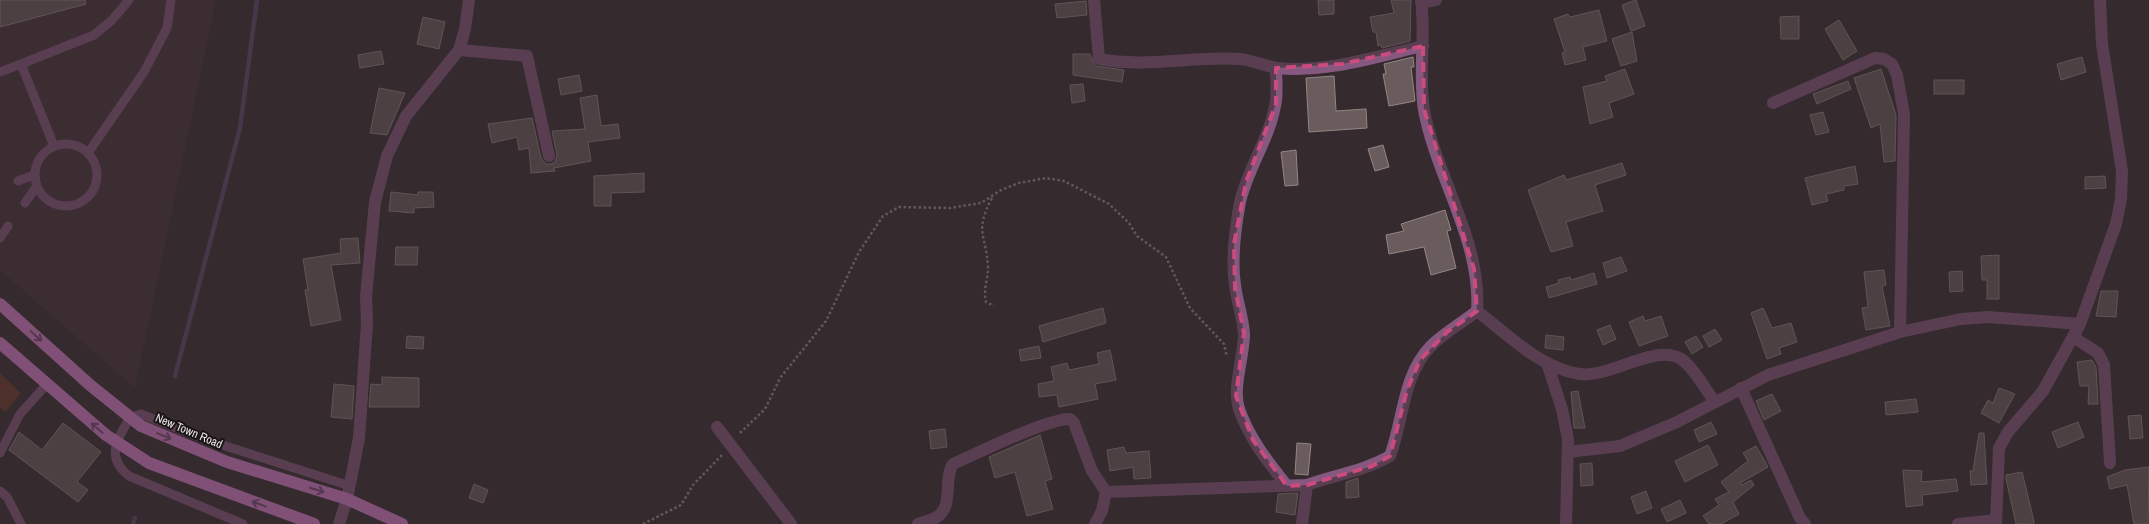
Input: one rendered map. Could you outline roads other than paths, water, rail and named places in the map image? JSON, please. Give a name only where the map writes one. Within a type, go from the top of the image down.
[{"type":"main road","name":"New Town Road","points":[[0,304],[141,426],[227,462],[347,499],[402,524]]},
{"type":"main road","points":[[0,343],[116,441],[149,463],[310,522]]},
{"type":"street","points":[[340,524],[350,486],[359,438],[367,323],[366,296],[375,202],[387,156],[406,116],[459,50],[465,29],[469,0]]},
{"type":"street","points":[[1094,0],[1099,59],[1121,63],[1240,59],[1276,68],[1303,68],[1342,64],[1423,46]]},
{"type":"street","points":[[1436,0],[1421,2],[1424,109],[1474,269],[1478,290],[1477,311]]},
{"type":"street","points":[[1958,524],[1996,522],[1999,448],[2008,432],[2043,391],[2080,324],[2116,224],[2121,199],[2122,171],[2102,44],[2100,0]]},
{"type":"street","points":[[459,50],[527,56],[549,156]]},
{"type":"street","points":[[1773,103],[1875,58],[1884,59],[1892,64],[1897,75],[1904,114],[1900,332]]},
{"type":"street","points":[[1276,68],[1276,104],[1272,121],[1246,182],[1234,244],[1235,288],[1242,313],[1244,333],[1243,354],[1236,396],[1244,423],[1253,440],[1287,486]]},
{"type":"street","points":[[1477,311],[1547,363],[1581,375],[1615,370],[1663,354],[1674,356],[1684,361],[1715,402]]},
{"type":"street","points":[[1106,492],[1306,485],[1372,466],[1390,456],[1397,437],[1407,390],[1420,360],[1431,346],[1447,332],[1477,311]]},
{"type":"street","points":[[1568,452],[1620,446],[1677,422],[1768,375],[1900,332],[1942,322],[1988,316],[2080,324]]},
{"type":"street","points":[[2073,337],[2098,353],[2104,365],[2110,463]]},
{"type":"street","points":[[1547,363],[1562,408],[1568,452],[1566,524]]},
{"type":"street","points":[[1741,388],[1800,518],[1805,524]]},
{"type":"street","points":[[918,524],[937,517],[942,512],[947,500],[948,472],[952,464],[1039,427],[1065,419],[1070,419],[1074,423],[1092,471],[1106,492],[1102,511],[1095,524]]},
{"type":"street","points":[[716,428],[791,524]]},
{"type":"street","points":[[1302,524],[1306,485]]},
{"type":"lane","points":[[0,72],[94,35],[112,20],[128,0]]},
{"type":"lane","points":[[88,153],[144,72],[167,28],[171,0]]},
{"type":"lane","points":[[20,64],[54,146]]},
{"type":"lane","points":[[72,145],[88,153],[95,163],[98,175],[95,187],[88,197],[78,204],[66,207],[54,205],[44,198],[36,187],[34,175],[37,163],[43,153],[54,146],[72,145]]},
{"type":"lane","points":[[18,181],[34,175]]},
{"type":"lane","points":[[25,202],[36,187]]},
{"type":"lane","points":[[0,238],[8,226]]},
{"type":"lane","points":[[0,453],[20,414],[47,384]]},
{"type":"lane","points":[[243,524],[129,476],[119,468],[116,459],[116,441],[130,418],[141,414],[207,440],[350,486]]},
{"type":"lane","points":[[0,491],[7,497],[22,524]]},
{"type":"waterway","points":[[175,376],[240,128],[257,0]]},
{"type":"waterway","points":[[133,524],[135,518]]}]
